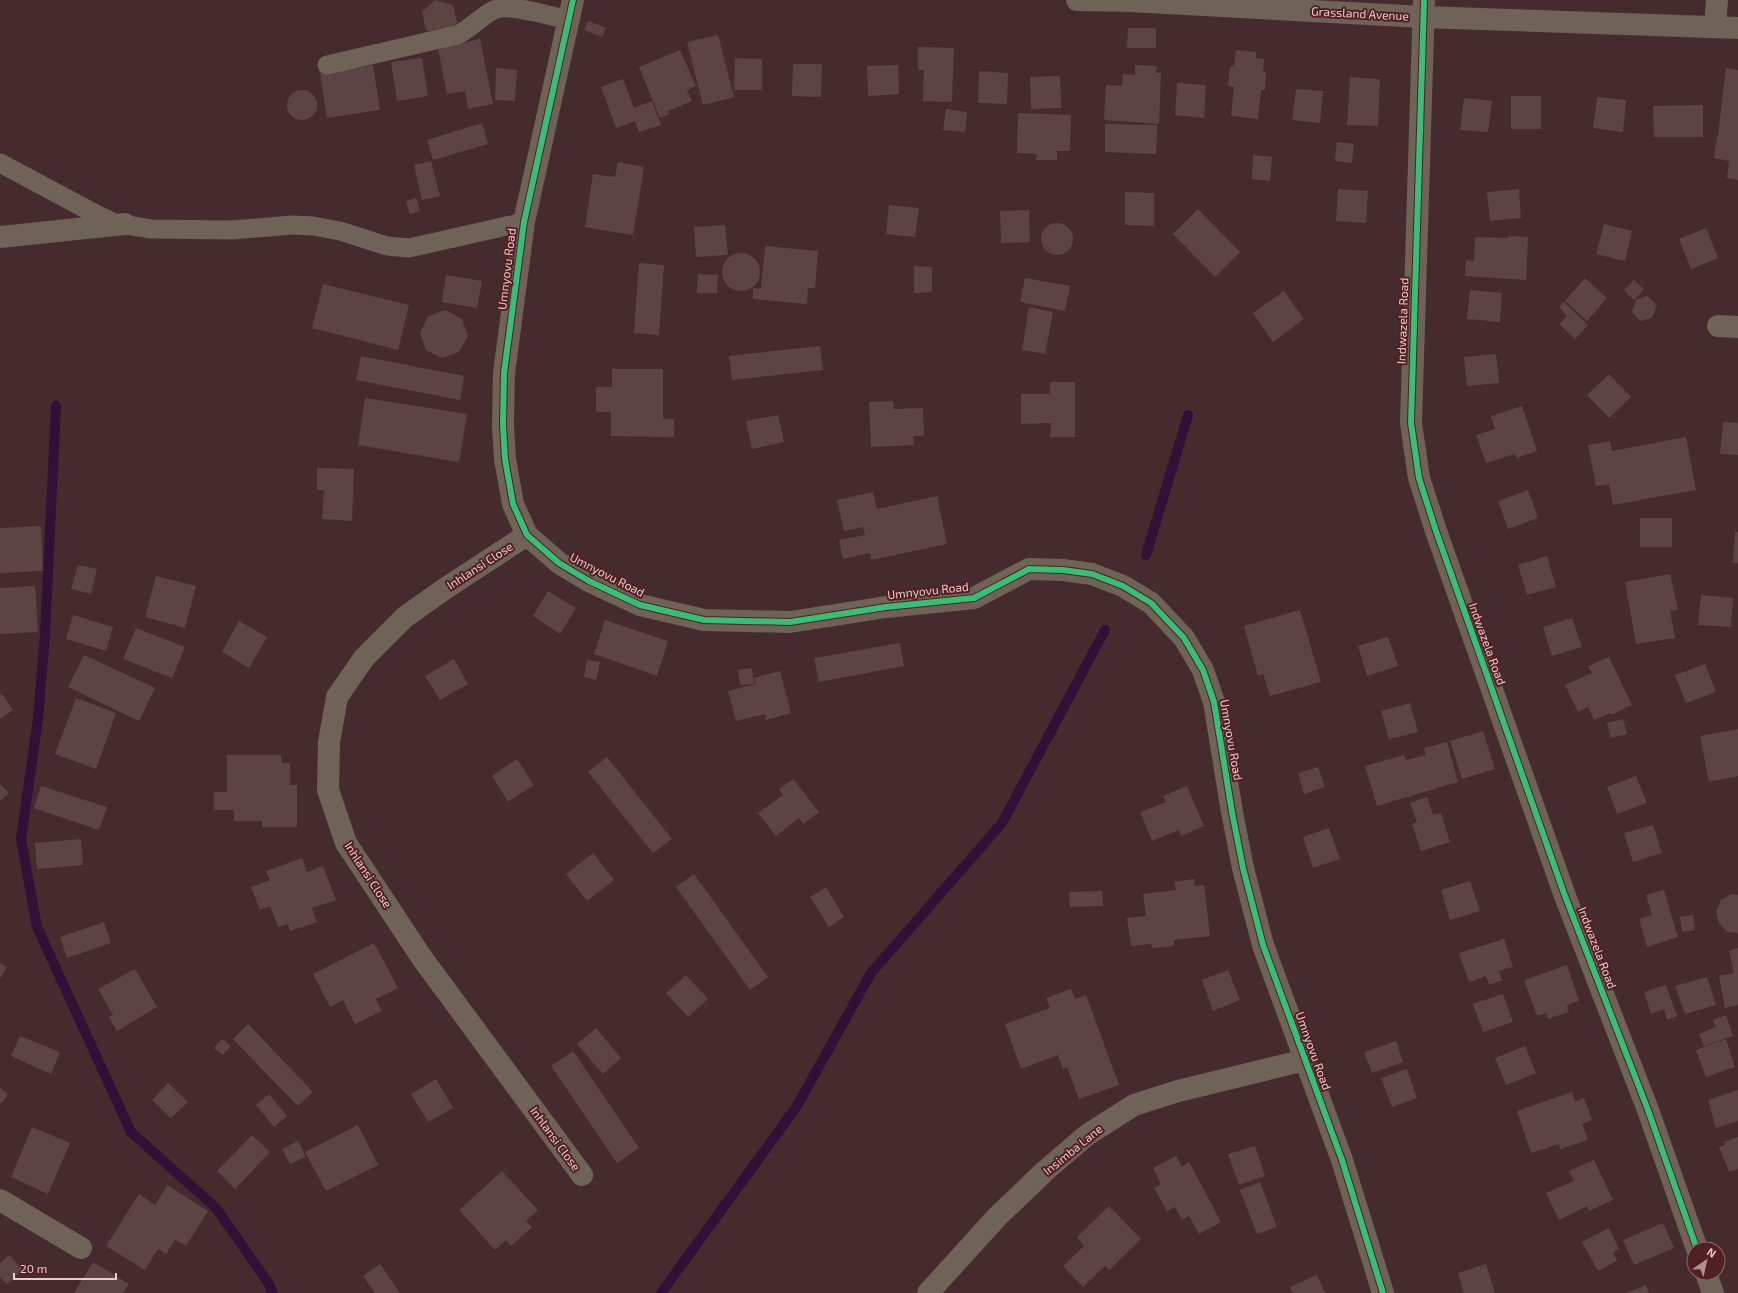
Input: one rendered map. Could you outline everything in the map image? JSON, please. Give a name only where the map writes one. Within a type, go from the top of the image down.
[{"type":"street","name":"Grassland Avenue","points":[[1077,0],[1424,9],[1738,28]]},
{"type":"street","points":[[1715,26],[1717,0]]},
{"type":"street","name":"Indwazela Road","points":[[1424,9],[1411,422],[1419,478],[1438,538],[1565,896],[1648,1110],[1694,1241]]},
{"type":"street","name":"Umnyovu Road","points":[[571,10],[524,222],[504,372],[505,459],[513,504],[527,535],[559,562],[589,581],[640,605],[704,620],[790,622],[886,607],[974,598],[1029,569],[1063,570],[1092,574],[1124,586],[1151,603],[1184,638],[1203,670],[1214,702],[1243,868],[1263,945],[1342,1160],[1383,1293]]},
{"type":"street","points":[[0,237],[125,224]]},
{"type":"street","name":"Inhlansi Close","points":[[527,535],[405,617],[364,658],[337,697],[329,742],[328,790],[346,843],[422,958],[582,1175]]},
{"type":"street","name":"Insimba Lane","points":[[928,1293],[997,1217],[1045,1172],[1087,1135],[1134,1105],[1178,1091],[1305,1060]]},
{"type":"street","points":[[0,1200],[80,1248]]},
{"type":"street","points":[[1709,1281],[1713,1293]]},
{"type":"lane","points":[[327,65],[457,35],[468,30],[494,10],[506,7],[571,10]]},
{"type":"lane","points":[[0,163],[114,223],[151,229],[232,230],[292,225],[313,226],[340,232],[386,246],[409,248],[524,222]]},
{"type":"building","points":[[435,0],[453,5],[457,23],[443,35],[426,30],[422,12]]},
{"type":"building","points":[[588,21],[606,28],[602,37],[584,30]]},
{"type":"building","points":[[1128,28],[1156,28],[1156,48],[1127,48]]},
{"type":"building","points":[[718,35],[734,97],[703,105],[687,42]]},
{"type":"building","points":[[480,39],[493,104],[468,109],[465,91],[447,94],[438,48]]},
{"type":"building","points":[[918,47],[954,48],[952,102],[923,101],[924,70],[918,70]]},
{"type":"building","points":[[680,50],[696,86],[687,90],[692,101],[668,111],[669,114],[660,118],[639,67]]},
{"type":"building","points":[[1236,50],[1256,52],[1256,58],[1264,59],[1263,72],[1266,72],[1265,90],[1261,90],[1258,119],[1231,116],[1234,87],[1228,86],[1230,67],[1234,66]]},
{"type":"building","points":[[422,58],[428,96],[397,101],[391,62]]},
{"type":"building","points":[[735,58],[762,59],[762,90],[734,90]]},
{"type":"building","points":[[793,64],[822,64],[821,97],[792,96]]},
{"type":"building","points":[[373,65],[380,110],[327,118],[320,73]]},
{"type":"building","points":[[898,65],[899,94],[868,96],[867,66]]},
{"type":"building","points":[[1135,65],[1157,66],[1156,73],[1161,73],[1159,124],[1104,120],[1106,85],[1122,86],[1123,74],[1135,75]]},
{"type":"building","points":[[496,68],[517,70],[515,101],[495,100]]},
{"type":"building","points":[[1726,68],[1738,70],[1738,180],[1727,178],[1729,161],[1714,158]]},
{"type":"building","points":[[979,71],[1008,73],[1007,104],[978,103]]},
{"type":"building","points":[[1060,76],[1061,108],[1031,109],[1030,77]]},
{"type":"building","points":[[1350,77],[1380,79],[1378,126],[1347,125]]},
{"type":"building","points":[[623,79],[634,108],[652,101],[661,125],[639,132],[635,121],[616,128],[601,87]]},
{"type":"building","points":[[1177,83],[1206,85],[1204,118],[1175,115]]},
{"type":"building","points":[[1296,89],[1323,91],[1320,123],[1292,120]]},
{"type":"building","points":[[302,90],[308,91],[316,99],[316,111],[308,119],[302,120],[296,119],[288,111],[287,105],[288,99],[296,91]]},
{"type":"building","points":[[1511,96],[1541,96],[1541,129],[1511,129]]},
{"type":"building","points":[[1597,97],[1626,100],[1623,132],[1593,128]]},
{"type":"building","points":[[1464,98],[1492,101],[1488,132],[1460,130]]},
{"type":"building","points":[[1703,105],[1703,137],[1654,137],[1653,106]]},
{"type":"building","points":[[946,109],[967,112],[965,132],[943,130]]},
{"type":"building","points":[[1018,113],[1071,115],[1070,151],[1057,151],[1057,160],[1036,160],[1037,154],[1017,153]]},
{"type":"building","points":[[482,123],[488,144],[433,160],[427,140]]},
{"type":"building","points":[[1105,124],[1157,125],[1156,154],[1105,152]]},
{"type":"building","points":[[1337,142],[1354,144],[1352,163],[1335,161]]},
{"type":"building","points":[[1253,155],[1272,157],[1270,181],[1252,179]]},
{"type":"building","points":[[431,161],[440,196],[422,200],[414,165]]},
{"type":"building","points":[[618,162],[644,167],[633,235],[585,227],[593,174],[615,177]]},
{"type":"building","points":[[1338,189],[1368,191],[1366,223],[1336,221]]},
{"type":"building","points":[[1519,189],[1521,218],[1490,221],[1487,192]]},
{"type":"building","points":[[1125,192],[1154,193],[1154,226],[1125,225]]},
{"type":"building","points":[[416,198],[420,211],[410,214],[406,201]]},
{"type":"building","points":[[889,205],[919,208],[915,237],[886,234]]},
{"type":"building","points":[[1198,209],[1240,252],[1215,277],[1173,234]]},
{"type":"building","points":[[1029,210],[1030,242],[1001,243],[1000,211]]},
{"type":"building","points":[[1057,223],[1063,224],[1070,230],[1073,239],[1072,245],[1066,252],[1057,255],[1051,254],[1044,248],[1041,239],[1042,233],[1048,226]]},
{"type":"building","points":[[1604,224],[1632,231],[1625,261],[1596,254]]},
{"type":"building","points":[[725,225],[728,255],[696,257],[694,227]]},
{"type":"building","points":[[1706,228],[1718,258],[1691,269],[1679,239]]},
{"type":"building","points":[[1508,236],[1528,237],[1526,280],[1465,276],[1466,260],[1474,261],[1475,237],[1508,238]]},
{"type":"building","points":[[765,246],[818,251],[815,288],[808,288],[807,304],[753,299],[753,288],[761,289]]},
{"type":"building","points":[[737,253],[745,253],[757,262],[760,272],[757,282],[751,288],[745,291],[737,291],[725,282],[722,276],[722,268],[731,256]]},
{"type":"building","points":[[639,263],[664,265],[659,335],[634,333]]},
{"type":"building","points":[[914,266],[932,267],[932,292],[914,293]]},
{"type":"building","points":[[698,274],[718,275],[717,293],[697,293]]},
{"type":"building","points":[[446,275],[482,281],[477,308],[442,302]]},
{"type":"building","points":[[1025,278],[1070,286],[1065,311],[1020,302]]},
{"type":"building","points":[[1585,278],[1607,298],[1587,321],[1565,301]]},
{"type":"building","points":[[1634,280],[1644,289],[1634,300],[1624,290]]},
{"type":"building","points":[[323,284],[409,305],[398,350],[312,328]]},
{"type":"building","points":[[1470,290],[1502,293],[1500,322],[1467,319]]},
{"type":"building","points":[[1284,291],[1304,319],[1273,342],[1253,313]]},
{"type":"building","points":[[1647,296],[1657,305],[1652,318],[1640,321],[1632,312],[1636,300]]},
{"type":"building","points":[[1564,302],[1588,325],[1575,339],[1559,324],[1567,316],[1559,307]]},
{"type":"building","points":[[1029,307],[1053,312],[1045,354],[1022,350]]},
{"type":"building","points":[[446,310],[462,319],[468,336],[459,352],[442,358],[426,350],[420,333],[428,316]]},
{"type":"building","points":[[820,346],[823,370],[732,380],[729,356]]},
{"type":"building","points":[[1496,354],[1499,383],[1467,386],[1464,357]]},
{"type":"building","points":[[361,356],[464,376],[460,400],[356,380]]},
{"type":"building","points":[[612,369],[663,369],[663,419],[674,419],[674,437],[611,436],[611,412],[596,412],[596,387],[612,387]]},
{"type":"building","points":[[1609,374],[1631,397],[1609,418],[1587,395]]},
{"type":"building","points":[[1050,382],[1075,382],[1075,437],[1050,437],[1051,423],[1021,424],[1021,394],[1050,394]]},
{"type":"building","points":[[365,398],[467,414],[459,462],[358,445]]},
{"type":"building","points":[[893,401],[894,409],[923,408],[924,436],[913,436],[914,445],[871,447],[869,402]]},
{"type":"building","points":[[1522,406],[1537,451],[1517,458],[1515,454],[1486,463],[1476,435],[1495,429],[1491,416]]},
{"type":"building","points":[[778,415],[784,442],[752,449],[746,421]]},
{"type":"building","points":[[1723,422],[1738,423],[1738,455],[1720,454]]},
{"type":"building","points":[[1686,437],[1696,490],[1613,505],[1609,484],[1596,486],[1588,445],[1610,441],[1612,451]]},
{"type":"building","points":[[317,468],[354,469],[352,521],[322,519],[324,490],[317,490]]},
{"type":"building","points":[[1528,490],[1538,518],[1508,529],[1498,501]]},
{"type":"building","points":[[873,492],[877,509],[937,496],[947,544],[871,560],[870,553],[843,559],[839,540],[865,535],[863,527],[844,531],[837,500]]},
{"type":"building","points":[[1640,518],[1672,518],[1672,547],[1640,547]]},
{"type":"building","points":[[41,526],[43,571],[0,573],[0,528]]},
{"type":"building","points":[[1735,532],[1738,532],[1738,563],[1733,563]]},
{"type":"building","points":[[1547,556],[1556,587],[1527,595],[1518,565]]},
{"type":"building","points":[[78,565],[97,569],[91,594],[71,589]]},
{"type":"building","points":[[1670,574],[1678,610],[1670,611],[1675,638],[1636,644],[1625,582]]},
{"type":"building","points":[[156,576],[196,586],[185,628],[145,617]]},
{"type":"building","points":[[35,586],[38,632],[0,634],[0,588]]},
{"type":"building","points":[[548,591],[576,608],[560,634],[533,616]]},
{"type":"building","points":[[1701,595],[1733,598],[1731,627],[1698,625]]},
{"type":"building","points":[[1300,610],[1321,682],[1270,696],[1263,674],[1258,676],[1244,626]]},
{"type":"building","points":[[73,615],[113,627],[106,651],[66,639]]},
{"type":"building","points":[[1572,618],[1582,647],[1552,656],[1543,627]]},
{"type":"building","points":[[605,620],[668,641],[657,676],[594,654]]},
{"type":"building","points":[[239,621],[267,637],[249,668],[222,652]]},
{"type":"building","points":[[136,628],[185,647],[172,678],[123,659]]},
{"type":"building","points":[[1388,637],[1398,666],[1367,676],[1358,646]]},
{"type":"building","points":[[900,643],[904,666],[819,682],[814,658]]},
{"type":"building","points":[[84,655],[155,688],[139,721],[68,687]]},
{"type":"building","points":[[1609,657],[1632,705],[1611,715],[1610,713],[1594,720],[1588,707],[1578,712],[1565,685],[1592,673],[1588,666]]},
{"type":"building","points":[[454,659],[468,684],[440,700],[425,676]]},
{"type":"building","points":[[587,660],[600,662],[596,680],[584,677]]},
{"type":"building","points":[[1705,664],[1716,692],[1686,703],[1675,675]]},
{"type":"building","points":[[752,668],[754,684],[740,685],[738,670]]},
{"type":"building","points":[[780,671],[791,713],[766,720],[765,714],[736,721],[728,691],[756,684],[754,678]]},
{"type":"building","points":[[2,694],[13,710],[0,719],[0,695]]},
{"type":"building","points":[[76,698],[116,713],[96,769],[55,754]]},
{"type":"building","points":[[1410,703],[1418,732],[1389,739],[1381,711]]},
{"type":"building","points":[[1623,719],[1627,734],[1611,738],[1607,723]]},
{"type":"building","points":[[1738,729],[1738,776],[1709,782],[1700,736]]},
{"type":"building","points":[[1483,731],[1495,769],[1462,779],[1450,741]]},
{"type":"building","points":[[1447,742],[1458,782],[1377,806],[1365,766],[1404,755],[1406,760],[1426,755],[1424,748]]},
{"type":"building","points":[[227,755],[281,755],[282,763],[290,763],[290,785],[297,785],[297,827],[262,827],[262,821],[234,821],[234,810],[214,810],[214,792],[227,792]]},
{"type":"building","points":[[607,757],[672,839],[653,853],[588,772]]},
{"type":"building","points":[[517,759],[534,785],[508,802],[492,776]]},
{"type":"building","points":[[1318,767],[1325,787],[1304,794],[1298,773]]},
{"type":"building","points":[[1636,776],[1647,803],[1617,814],[1607,787]]},
{"type":"building","points":[[793,779],[819,812],[803,824],[799,818],[776,836],[758,813],[783,795],[779,789]]},
{"type":"building","points":[[0,784],[9,793],[0,801]]},
{"type":"building","points":[[41,786],[107,807],[99,830],[34,808]]},
{"type":"building","points":[[1187,786],[1204,826],[1181,836],[1179,830],[1152,841],[1140,812],[1166,802],[1163,796]]},
{"type":"building","points":[[1427,797],[1433,815],[1441,813],[1450,842],[1421,851],[1412,824],[1417,822],[1410,803]]},
{"type":"building","points":[[1653,825],[1662,853],[1633,862],[1624,833]]},
{"type":"building","points":[[1329,828],[1340,859],[1313,868],[1303,837]]},
{"type":"building","points":[[81,839],[83,865],[37,869],[35,843]]},
{"type":"building","points":[[593,853],[614,880],[587,901],[566,874]]},
{"type":"building","points":[[302,858],[307,872],[323,866],[336,900],[312,908],[317,922],[290,931],[288,924],[278,927],[270,906],[260,910],[251,887],[270,880],[266,871]]},
{"type":"building","points":[[694,874],[768,977],[750,990],[676,887]]},
{"type":"building","points":[[1194,879],[1195,886],[1204,885],[1210,936],[1174,940],[1174,946],[1152,948],[1151,944],[1131,946],[1127,918],[1146,916],[1143,894],[1176,890],[1174,882]]},
{"type":"building","points":[[1470,881],[1480,911],[1450,920],[1441,890]]},
{"type":"building","points":[[826,887],[844,917],[829,927],[810,897]]},
{"type":"building","points":[[1664,890],[1678,937],[1647,947],[1639,919],[1652,915],[1646,895]]},
{"type":"building","points":[[1102,891],[1103,906],[1070,907],[1069,892]]},
{"type":"building","points":[[1732,894],[1738,895],[1738,933],[1727,932],[1719,923],[1716,912],[1721,900]]},
{"type":"building","points":[[1693,915],[1695,930],[1682,932],[1680,917]]},
{"type":"building","points":[[104,922],[111,943],[67,958],[60,937]]},
{"type":"building","points":[[1504,939],[1513,967],[1499,971],[1502,980],[1489,985],[1486,976],[1469,982],[1459,953]]},
{"type":"building","points":[[374,943],[398,988],[376,999],[382,1011],[355,1024],[343,1000],[330,1007],[313,974]]},
{"type":"building","points":[[1738,948],[1738,1005],[1725,1008],[1719,976],[1734,973],[1729,951]]},
{"type":"building","points":[[0,963],[7,967],[0,979]]},
{"type":"building","points":[[1567,965],[1579,1001],[1567,1005],[1569,1012],[1548,1019],[1546,1013],[1537,1016],[1524,980]]},
{"type":"building","points":[[135,969],[157,1007],[117,1031],[109,1017],[113,1015],[98,989]]},
{"type":"building","points":[[1228,970],[1240,1000],[1213,1011],[1202,980]]},
{"type":"building","points":[[686,975],[708,999],[688,1017],[666,993]]},
{"type":"building","points":[[1707,977],[1716,1005],[1685,1014],[1675,986]]},
{"type":"building","points":[[1666,985],[1677,1016],[1667,1020],[1664,1009],[1651,1014],[1644,992]]},
{"type":"building","points":[[1071,989],[1075,999],[1086,995],[1119,1085],[1079,1099],[1067,1067],[1063,1069],[1058,1055],[1021,1069],[1005,1024],[1050,1008],[1046,998]]},
{"type":"building","points":[[1503,994],[1513,1022],[1483,1032],[1473,1004]]},
{"type":"building","points":[[1726,1015],[1733,1036],[1704,1046],[1699,1034],[1716,1027],[1713,1020]]},
{"type":"building","points":[[248,1024],[313,1092],[298,1106],[233,1039]]},
{"type":"building","points":[[596,1028],[621,1058],[603,1074],[577,1044]]},
{"type":"building","points":[[20,1036],[60,1052],[51,1074],[11,1056]]},
{"type":"building","points":[[222,1039],[231,1046],[223,1055],[214,1048]]},
{"type":"building","points":[[1726,1039],[1735,1067],[1706,1077],[1696,1050]]},
{"type":"building","points":[[1396,1041],[1403,1062],[1372,1073],[1364,1052]]},
{"type":"building","points":[[1525,1046],[1536,1073],[1506,1085],[1495,1058]]},
{"type":"building","points":[[573,1051],[639,1148],[617,1163],[551,1066]]},
{"type":"building","points":[[1407,1069],[1417,1098],[1392,1107],[1381,1078]]},
{"type":"building","points":[[436,1079],[453,1108],[428,1122],[411,1094]]},
{"type":"building","points":[[168,1083],[188,1102],[171,1118],[152,1100]]},
{"type":"building","points":[[0,1088],[8,1094],[2,1103],[0,1102]]},
{"type":"building","points":[[1738,1090],[1738,1121],[1716,1128],[1708,1100]]},
{"type":"building","points":[[1572,1092],[1575,1101],[1584,1098],[1592,1120],[1582,1124],[1588,1140],[1560,1149],[1559,1144],[1531,1153],[1517,1111]]},
{"type":"building","points":[[269,1094],[287,1116],[274,1127],[256,1105]]},
{"type":"building","points":[[358,1125],[378,1165],[326,1191],[305,1152]]},
{"type":"building","points":[[32,1127],[70,1143],[48,1194],[11,1177]]},
{"type":"building","points":[[252,1135],[270,1152],[235,1189],[217,1171]]},
{"type":"building","points":[[1738,1137],[1738,1169],[1729,1172],[1719,1147],[1725,1145],[1724,1142]]},
{"type":"building","points":[[298,1141],[306,1157],[290,1164],[282,1149]]},
{"type":"building","points":[[1255,1146],[1265,1176],[1239,1185],[1228,1154]]},
{"type":"building","points":[[1176,1156],[1182,1167],[1189,1162],[1221,1222],[1199,1234],[1189,1216],[1182,1220],[1175,1207],[1167,1211],[1154,1188],[1161,1184],[1153,1168]]},
{"type":"building","points":[[1594,1160],[1613,1200],[1589,1211],[1587,1206],[1559,1220],[1546,1193],[1574,1181],[1569,1171]]},
{"type":"building","points":[[502,1171],[538,1210],[526,1221],[532,1227],[511,1246],[506,1240],[495,1250],[459,1210]]},
{"type":"building","points":[[1260,1182],[1277,1227],[1257,1234],[1240,1190]]},
{"type":"building","points":[[167,1185],[208,1211],[186,1246],[175,1240],[166,1254],[158,1249],[145,1270],[106,1246],[139,1194],[155,1205]]},
{"type":"building","points":[[1109,1206],[1141,1239],[1109,1270],[1105,1266],[1083,1287],[1063,1266],[1084,1246],[1077,1237]]},
{"type":"building","points":[[1663,1223],[1674,1248],[1634,1265],[1623,1240]]},
{"type":"building","points":[[1609,1228],[1619,1249],[1613,1252],[1617,1261],[1598,1271],[1582,1242]]},
{"type":"building","points":[[9,1255],[23,1270],[7,1284],[0,1277],[0,1263]]},
{"type":"building","points":[[93,1262],[129,1284],[123,1293],[74,1293]]},
{"type":"building","points":[[380,1264],[400,1293],[375,1293],[363,1276]]},
{"type":"building","points":[[1486,1264],[1495,1293],[1464,1293],[1458,1273]]},
{"type":"building","points":[[1317,1275],[1325,1293],[1293,1293],[1290,1287]]},
{"type":"building","points":[[1646,1285],[1649,1293],[1625,1293]]},
{"type":"waterway","points":[[56,406],[45,634],[38,719],[21,839],[37,927],[131,1132],[216,1208],[269,1284],[273,1293]]},
{"type":"waterway","points":[[1146,555],[1188,415]]},
{"type":"waterway","points":[[661,1293],[797,1106],[871,973],[1002,823],[1105,630]]},
{"type":"cycle path","points":[[573,0],[524,222],[504,373],[503,425],[505,459],[513,504],[527,535],[559,563],[589,581],[640,605],[704,620],[790,622],[886,607],[974,598],[1029,569],[1063,570],[1092,574],[1123,586],[1151,603],[1184,638],[1203,670],[1214,702],[1243,868],[1263,945],[1342,1160],[1383,1293]]},
{"type":"cycle path","points":[[1424,0],[1411,423],[1419,478],[1436,531],[1565,896],[1648,1110],[1694,1241]]}]
